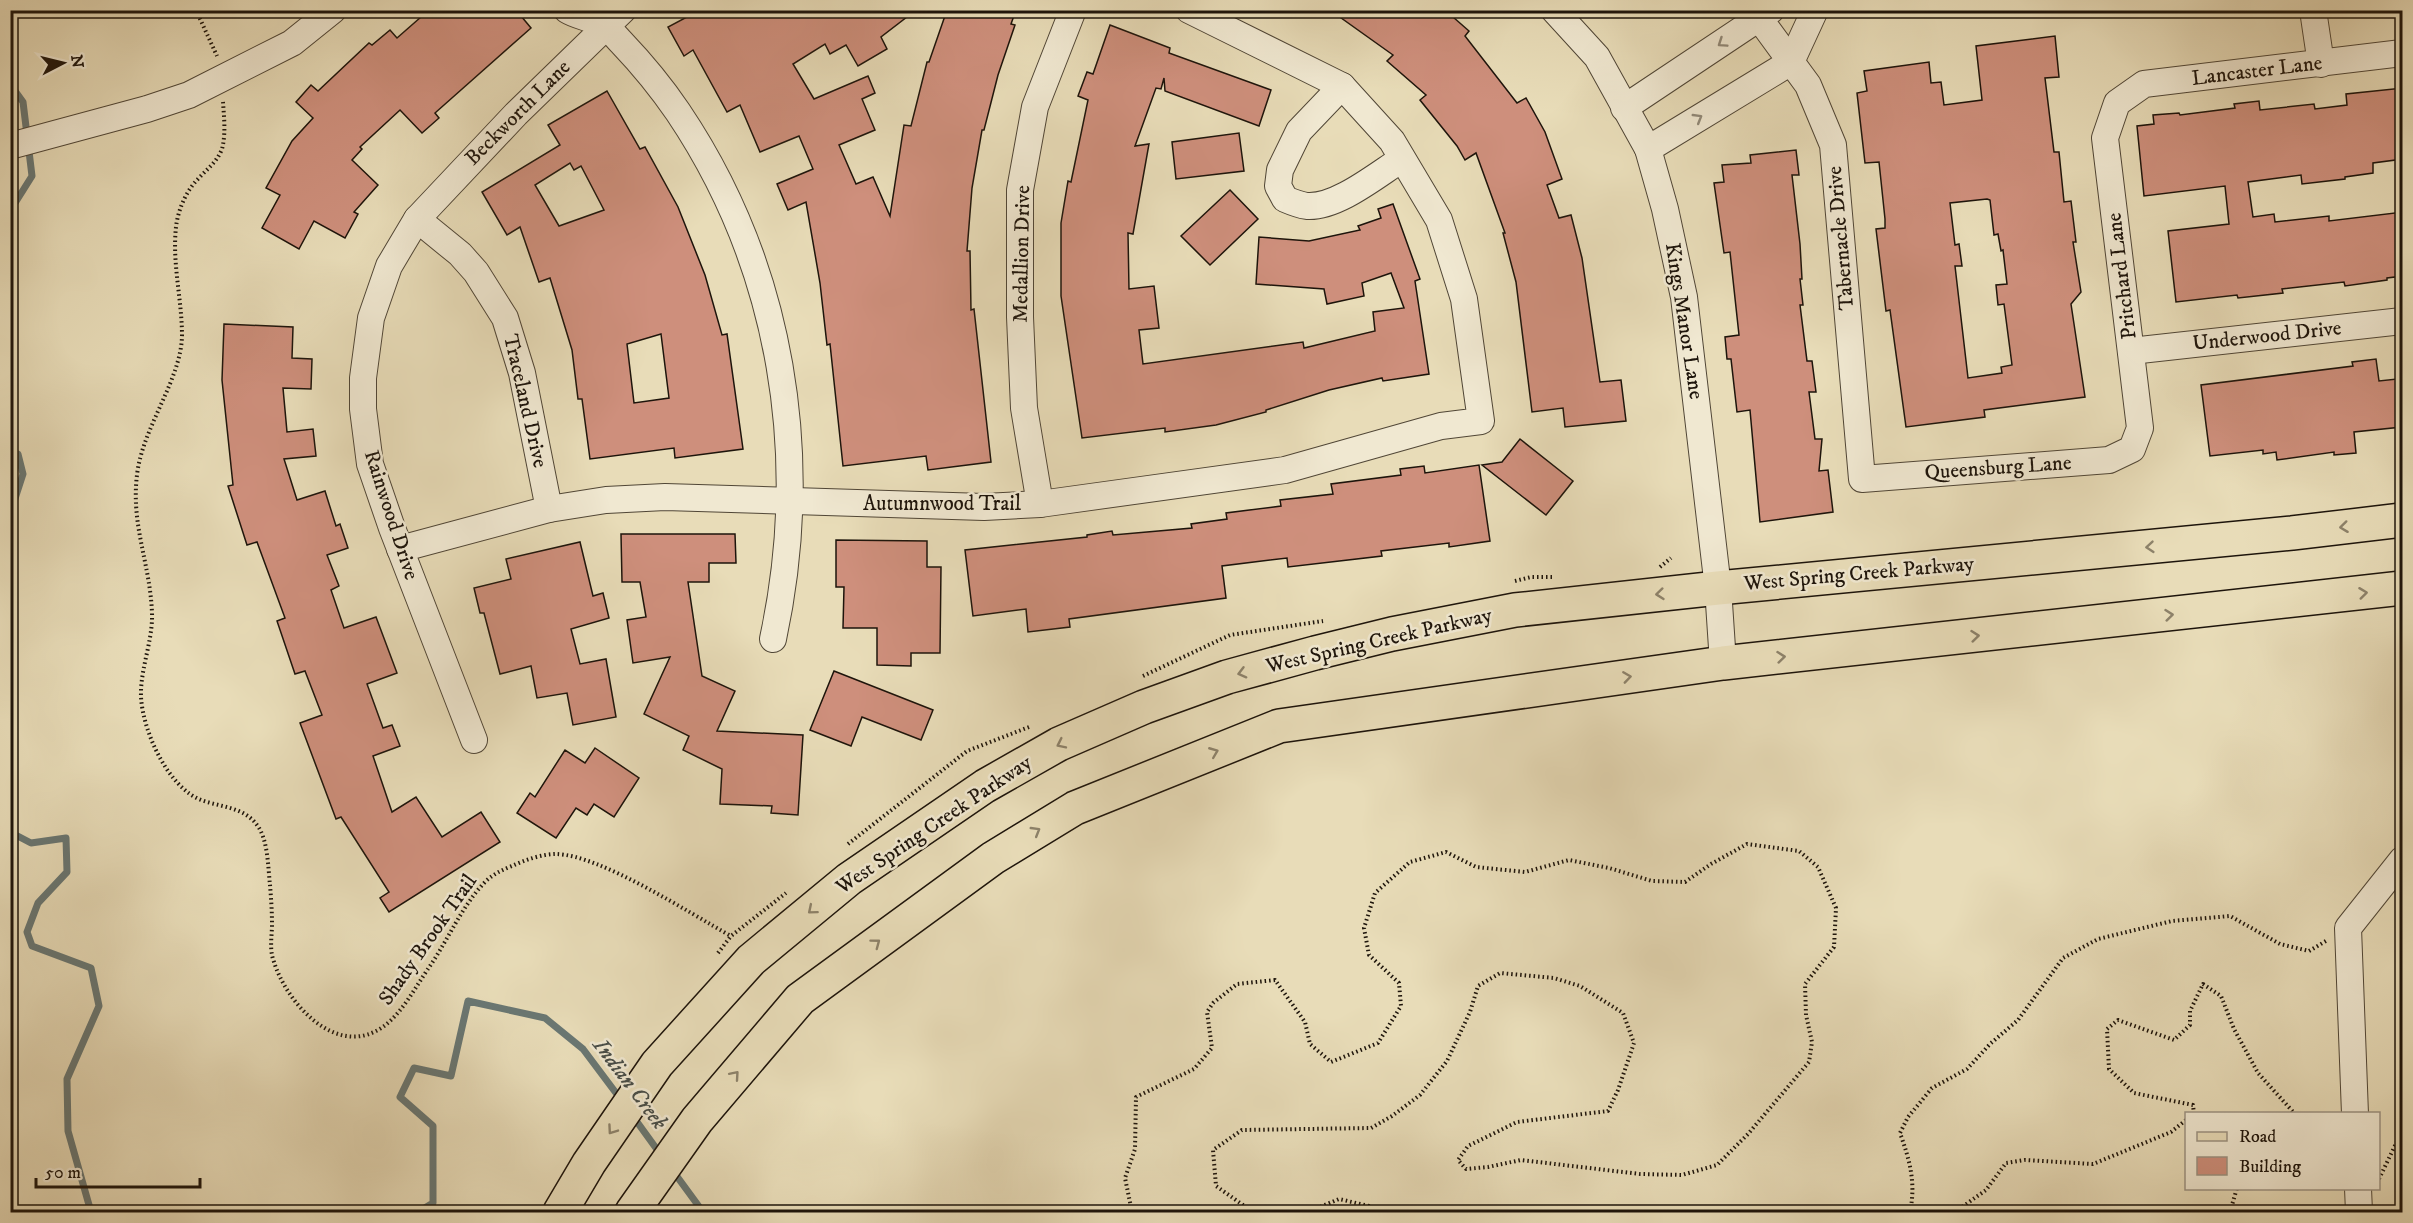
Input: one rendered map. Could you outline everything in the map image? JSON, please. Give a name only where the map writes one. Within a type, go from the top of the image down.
[{"type":"main road","name":"West Spring Creek Parkway","points":[[560,1212],[589,1163],[657,1064],[751,960],[849,879],[985,786],[1059,744],[1144,707],[1227,677],[1392,634],[1515,610],[2403,520]]},
{"type":"main road","points":[[632,1212],[697,1120],[800,999],[993,858],[1075,808],[1279,726],[1723,663],[2403,588]]},
{"type":"street","points":[[10,146],[147,109],[189,95],[292,43],[333,10]]},
{"type":"street","points":[[567,10],[610,16],[685,123],[711,167],[745,242],[770,316],[781,366],[787,413],[790,501],[780,609],[773,639]]},
{"type":"street","name":"Medallion Drive","points":[[1040,504],[1024,408],[1020,317],[1020,190],[1035,107],[1073,10]]},
{"type":"street","points":[[1189,10],[1342,86],[1392,141],[1402,159],[1338,199],[1325,204],[1308,206],[1285,199],[1278,186],[1280,170],[1299,131],[1342,86]]},
{"type":"street","name":"Kings Manor Lane","points":[[1554,10],[1597,57],[1648,149],[1665,209],[1684,297],[1718,588],[1723,663]]},
{"type":"street","points":[[1648,149],[1791,62],[1815,10]]},
{"type":"street","points":[[2313,10],[2321,64]]},
{"type":"street","points":[[1624,108],[1765,14]]},
{"type":"street","name":"Tabernacle Drive","points":[[1765,14],[1791,62],[1808,85],[1833,145],[1862,479]]},
{"type":"street","name":"Beckworth Lane","points":[[417,219],[610,16]]},
{"type":"street","name":"Lancaster Lane","points":[[2117,103],[2144,84],[2403,53]]},
{"type":"street","name":"Pritchard Lane","points":[[2117,103],[2105,138],[2140,429],[2132,449]]},
{"type":"street","name":"Autumnwood Trail","points":[[400,549],[549,509],[606,500],[664,497],[984,507],[1040,504],[1285,470],[1440,426],[1481,421],[1464,299],[1439,220],[1402,159]]},
{"type":"street","name":"Traceland Drive","points":[[417,219],[460,254],[476,272],[505,318],[520,364],[549,509]]},
{"type":"street","name":"Rainwood Drive","points":[[417,219],[402,242],[380,290],[371,318],[363,378],[363,409],[370,464],[474,741]]},
{"type":"street","name":"Underwood Drive","points":[[2131,351],[2403,321]]},
{"type":"street","name":"Queensburg Lane","points":[[1862,479],[2109,460],[2132,449]]},
{"type":"street","points":[[2355,1112],[2348,928],[2403,860]]},
{"type":"street","points":[[2358,1190],[2359,1212]]},
{"type":"path","name":"Shady Brook Trail","points":[[196,10],[217,56],[221,78],[224,129],[222,150],[212,166],[196,180],[183,201],[176,225],[175,267],[182,337],[178,358],[148,429],[139,462],[135,489],[135,510],[150,585],[153,615],[141,696],[154,747],[172,777],[197,799],[245,814],[258,826],[264,841],[270,884],[272,923],[270,948],[287,992],[329,1032],[349,1037],[365,1036],[381,1028],[400,1008],[434,960],[467,904],[486,882],[496,872],[520,862],[555,854],[578,857],[617,873],[730,936]]},
{"type":"path","points":[[1132,1212],[1125,1178],[1135,1149],[1137,1098],[1194,1069],[1212,1048],[1207,1012],[1213,1003],[1237,984],[1275,980],[1305,1022],[1310,1044],[1331,1062],[1378,1043],[1401,1006],[1399,983],[1369,955],[1364,928],[1375,893],[1410,862],[1446,852],[1476,867],[1525,872],[1569,860],[1609,868],[1652,881],[1685,882],[1747,844],[1798,851],[1818,867],[1836,908],[1834,947],[1805,984],[1806,1015],[1812,1042],[1809,1062],[1748,1134],[1717,1165],[1682,1175],[1640,1174],[1521,1160],[1466,1169],[1458,1161],[1468,1146],[1517,1122],[1608,1111],[1618,1090],[1634,1043],[1623,1013],[1580,986],[1554,978],[1500,973],[1478,986],[1470,1012],[1447,1062],[1420,1095],[1392,1116],[1371,1128],[1242,1130],[1213,1150],[1215,1186],[1253,1212]]},
{"type":"path","points":[[1910,1212],[1914,1194],[1910,1163],[1900,1133],[1908,1117],[1932,1088],[1967,1069],[1990,1044],[2018,1020],[2063,957],[2098,939],[2172,921],[2230,916],[2280,944],[2309,951],[2348,928]]},
{"type":"path","points":[[2194,1112],[2193,1105],[2134,1093],[2109,1069],[2107,1029],[2118,1020],[2174,1040],[2190,1025],[2190,1011],[2203,984],[2221,996],[2234,1029],[2258,1073],[2294,1112]]},
{"type":"path","points":[[1955,1212],[1986,1190],[2006,1163],[2025,1160],[2093,1164],[2171,1132],[2185,1122]]},
{"type":"path","points":[[2380,1179],[2403,1131]]},
{"type":"path","points":[[2230,1212],[2236,1190]]},
{"type":"path","points":[[1308,1212],[1339,1199],[1369,1206],[1376,1212]]},
{"type":"building","points":[[429,10],[516,10],[531,28],[435,113],[439,118],[422,133],[400,110],[360,147],[362,149],[352,160],[378,185],[354,212],[358,214],[345,238],[314,221],[299,249],[262,228],[280,195],[266,188],[292,141],[313,118],[296,102],[311,85],[318,91],[369,43],[372,45],[390,30],[397,38]]},
{"type":"building","points":[[700,10],[916,10],[881,37],[887,49],[858,66],[846,45],[830,54],[825,44],[793,64],[814,99],[868,76],[875,93],[862,99],[875,130],[839,145],[856,184],[873,177],[890,216],[904,125],[911,126],[927,62],[929,62],[947,10],[1016,10],[1011,24],[1015,25],[998,75],[984,130],[982,130],[972,188],[967,251],[970,251],[971,310],[974,309],[991,462],[928,470],[926,456],[843,466],[830,344],[827,345],[820,283],[806,202],[788,210],[777,184],[813,169],[799,136],[760,152],[740,105],[727,112],[693,50],[684,56],[668,27]]},
{"type":"building","points":[[1330,10],[1445,10],[1469,31],[1465,36],[1517,103],[1526,98],[1545,132],[1562,179],[1547,185],[1559,218],[1571,215],[1582,258],[1600,382],[1621,380],[1626,421],[1565,427],[1563,408],[1532,412],[1516,282],[1503,233],[1505,233],[1476,153],[1465,160],[1457,146],[1420,100],[1426,95],[1387,61],[1393,55]]},
{"type":"building","points":[[1110,25],[1170,48],[1169,53],[1271,90],[1259,126],[1165,91],[1164,78],[1161,89],[1156,88],[1135,146],[1149,144],[1133,234],[1128,233],[1129,289],[1154,286],[1159,328],[1139,330],[1143,364],[1303,342],[1304,348],[1375,331],[1373,312],[1404,308],[1391,273],[1362,283],[1364,296],[1327,304],[1324,289],[1256,284],[1259,237],[1309,241],[1360,230],[1358,226],[1381,218],[1378,209],[1393,204],[1420,279],[1415,281],[1429,374],[1383,381],[1382,378],[1329,390],[1266,410],[1266,412],[1216,425],[1165,432],[1165,428],[1082,438],[1061,296],[1061,223],[1068,181],[1071,182],[1088,100],[1078,96],[1087,72],[1093,74]]},
{"type":"building","points":[[2055,36],[2059,77],[2045,78],[2054,152],[2059,152],[2064,202],[2071,201],[2076,242],[2073,242],[2081,292],[2071,304],[2085,397],[1984,410],[1985,417],[1906,427],[1890,310],[1886,311],[1876,229],[1885,228],[1879,162],[1865,163],[1857,93],[1867,91],[1864,71],[1929,62],[1931,83],[1941,82],[1944,105],[1982,100],[1976,46]],"holes":[[[1990,200],[1994,235],[1998,234],[2001,251],[2003,250],[2007,284],[1996,285],[1998,305],[2004,304],[2012,365],[2001,367],[2002,373],[1968,378],[1955,266],[1962,266],[1959,244],[1955,245],[1950,203]]]},
{"type":"building","points":[[2403,88],[2403,159],[2373,163],[2373,173],[2345,177],[2345,179],[2302,184],[2301,175],[2248,182],[2253,217],[2274,214],[2275,222],[2329,216],[2329,221],[2403,212],[2403,276],[2345,286],[2344,282],[2282,289],[2283,293],[2238,298],[2237,295],[2176,302],[2168,231],[2229,224],[2225,186],[2144,196],[2137,126],[2154,124],[2153,115],[2179,113],[2180,115],[2235,108],[2234,104],[2259,101],[2260,110],[2314,104],[2315,109],[2347,105],[2346,94]]},
{"type":"building","points":[[607,91],[640,149],[645,147],[678,207],[705,275],[722,335],[727,334],[743,449],[675,458],[674,448],[590,459],[582,399],[578,399],[572,350],[550,278],[539,282],[520,227],[507,235],[482,192],[560,145],[548,125]],"holes":[[[570,163],[574,170],[581,166],[604,210],[559,226],[535,185]],[[661,334],[669,398],[634,403],[627,344]]]},
{"type":"building","points":[[1239,133],[1244,171],[1176,179],[1172,142]]},
{"type":"building","points":[[1796,150],[1799,175],[1792,175],[1800,244],[1803,305],[1800,305],[1807,361],[1812,361],[1816,392],[1809,392],[1815,439],[1822,439],[1819,471],[1828,470],[1833,512],[1760,522],[1750,410],[1737,412],[1731,359],[1727,359],[1725,337],[1739,335],[1730,252],[1724,253],[1714,183],[1724,182],[1722,165],[1751,163],[1750,155]]},
{"type":"building","points":[[1230,190],[1258,219],[1210,265],[1181,236]]},
{"type":"building","points":[[224,324],[293,327],[292,358],[312,359],[311,389],[283,388],[287,432],[313,429],[316,456],[284,459],[297,500],[325,491],[336,526],[340,524],[348,548],[327,555],[339,586],[331,590],[344,628],[376,617],[397,673],[367,684],[383,728],[392,725],[400,746],[373,756],[392,812],[416,797],[442,837],[481,812],[500,842],[389,912],[380,898],[389,892],[341,817],[336,819],[300,723],[322,715],[305,671],[295,674],[277,621],[285,618],[257,542],[247,545],[228,486],[233,485],[222,380]]},
{"type":"building","points":[[2376,359],[2379,381],[2397,379],[2402,427],[2354,432],[2356,453],[2334,455],[2334,452],[2277,460],[2276,452],[2263,454],[2263,450],[2210,456],[2201,385],[2353,366],[2352,362]]},
{"type":"building","points":[[1520,439],[1573,481],[1546,515],[1482,465],[1502,462]]},
{"type":"building","points":[[1479,465],[1490,541],[1449,547],[1449,543],[1381,551],[1382,556],[1288,567],[1287,558],[1222,566],[1226,598],[1069,619],[1070,627],[1028,632],[1026,609],[973,616],[965,550],[1087,537],[1087,535],[1112,531],[1113,535],[1192,528],[1191,524],[1227,519],[1226,513],[1281,506],[1280,500],[1333,494],[1331,484],[1401,475],[1400,469],[1424,466],[1425,473]]},
{"type":"building","points":[[621,534],[735,534],[736,563],[709,563],[709,582],[688,582],[702,676],[735,691],[717,731],[803,735],[798,815],[771,813],[772,806],[720,804],[722,769],[683,750],[689,736],[644,714],[670,657],[633,663],[627,620],[646,617],[640,582],[622,582]]},
{"type":"building","points":[[836,540],[927,541],[927,567],[941,567],[940,653],[911,653],[911,666],[877,665],[877,628],[843,628],[844,587],[836,587]]},
{"type":"building","points":[[580,542],[593,596],[603,593],[609,618],[571,629],[580,664],[606,659],[616,717],[573,725],[567,693],[537,698],[531,666],[500,674],[484,613],[480,613],[474,588],[511,579],[506,559]]},
{"type":"building","points":[[834,671],[933,710],[921,740],[862,717],[851,746],[810,730]]},
{"type":"building","points":[[595,748],[639,778],[614,817],[594,804],[587,815],[576,808],[556,838],[517,813],[530,793],[535,797],[565,750],[585,763]]},
{"type":"waterway","name":"Indian Creek","points":[[10,84],[23,102],[32,176],[10,211]]},
{"type":"waterway","name":"Indian Creek","points":[[10,451],[18,454],[23,474],[10,514]]},
{"type":"waterway","name":"Indian Creek","points":[[10,832],[31,843],[66,838],[67,872],[38,903],[27,932],[32,946],[91,968],[99,1006],[67,1079],[68,1131],[91,1212]]},
{"type":"waterway","name":"Indian Creek","points":[[418,1212],[433,1203],[433,1126],[400,1097],[414,1068],[451,1076],[468,1001],[545,1018],[583,1049],[622,1101]]},
{"type":"waterway","name":"Indian Creek","points":[[632,1115],[661,1155]]},
{"type":"waterway","name":"Indian Creek","points":[[673,1171],[703,1212]]},
{"type":"waterway","name":"Indian Creek","points":[[370,1212],[375,1209],[387,1212]]}]
